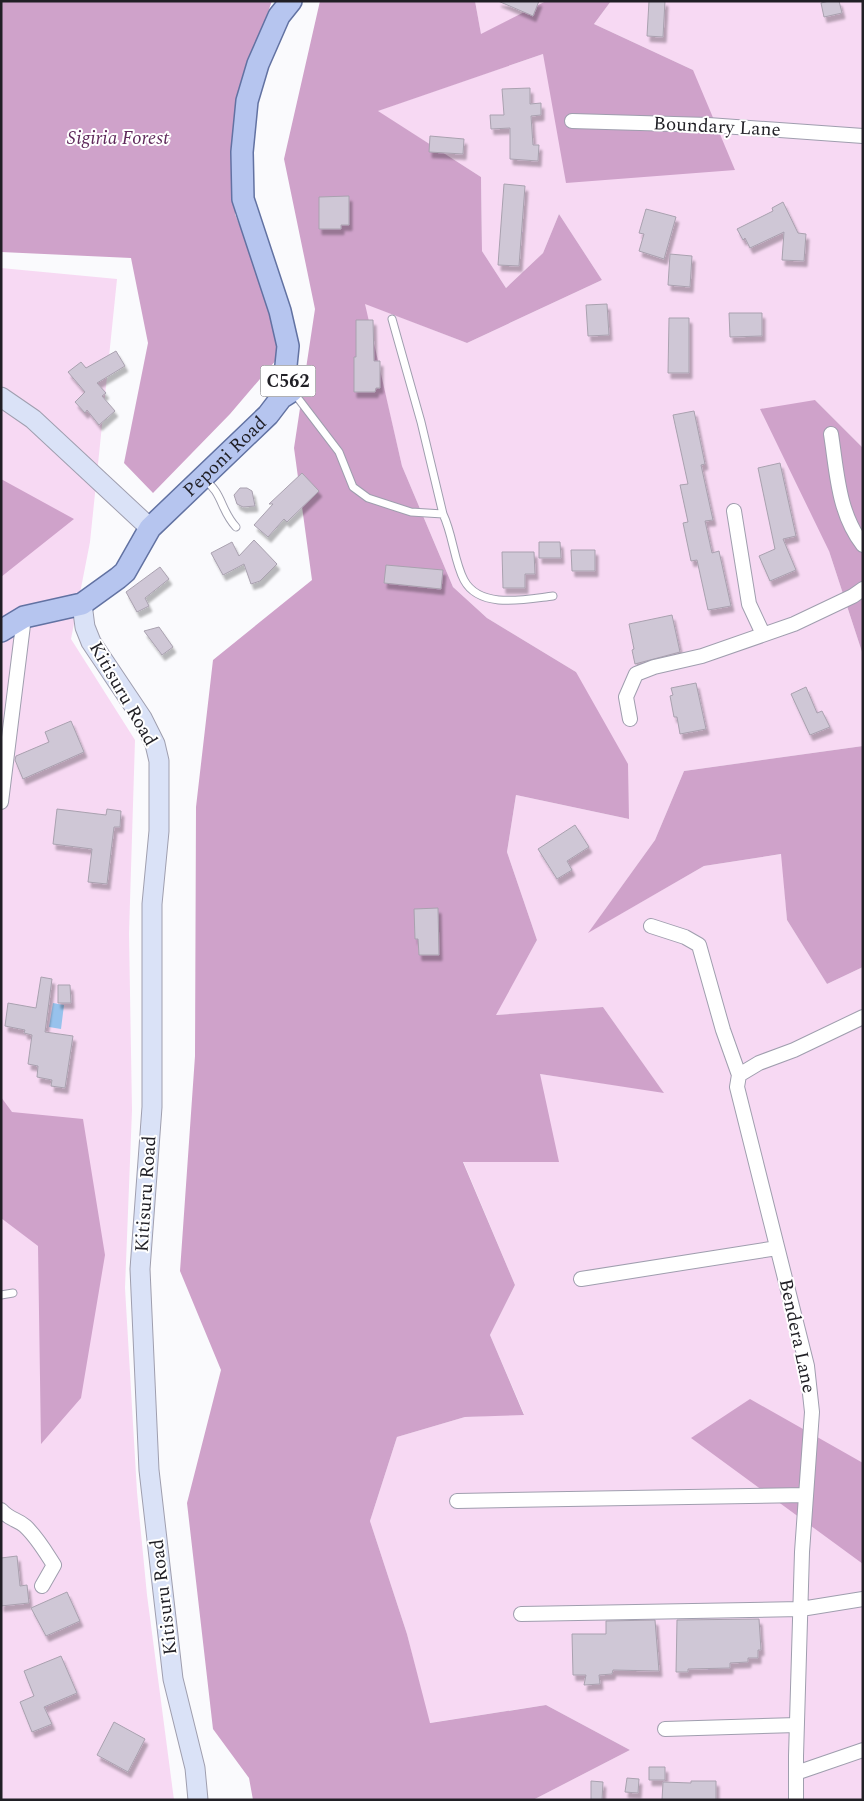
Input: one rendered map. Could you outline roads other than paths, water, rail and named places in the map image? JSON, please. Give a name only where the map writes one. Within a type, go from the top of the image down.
[{"type":"main road","name":"C562","points":[[291,1],[279,16],[258,64],[247,101],[242,152],[243,199],[280,311],[288,346],[285,375],[292,391]]},
{"type":"main road","name":"Peponi Road","points":[[1,631],[24,617],[82,604],[125,572],[150,528],[268,415],[281,398],[292,391]]},
{"type":"street","name":"Boundary Lane","points":[[572,121],[708,125],[863,136]]},
{"type":"street","points":[[1,397],[32,419],[150,528]]},
{"type":"street","points":[[831,434],[843,508],[853,531],[863,545]]},
{"type":"street","points":[[734,511],[749,604],[763,634]]},
{"type":"street","points":[[630,719],[626,696],[636,674],[654,667],[702,656],[794,624],[853,596],[863,589]]},
{"type":"street","name":"Kitisuru Road","points":[[82,604],[85,627],[91,642],[142,718],[155,744],[159,760],[159,831],[152,904],[152,1107],[140,1269],[149,1470],[173,1679],[195,1768],[198,1800]]},
{"type":"street","points":[[1,802],[24,617]]},
{"type":"street","name":"Bendera Lane","points":[[651,926],[686,937],[699,945],[723,1030],[739,1075],[737,1087],[807,1366],[812,1412],[801,1609],[796,1800]]},
{"type":"street","points":[[739,1075],[760,1062],[794,1050],[863,1017]]},
{"type":"street","points":[[581,1279],[777,1248]]},
{"type":"street","points":[[457,1500],[806,1495]]},
{"type":"street","points":[[1,1510],[8,1518],[23,1524],[40,1543],[54,1565],[42,1586]]},
{"type":"street","points":[[520,1614],[801,1609],[863,1599]]},
{"type":"street","points":[[665,1729],[797,1725]]},
{"type":"street","points":[[796,1773],[863,1750]]},
{"type":"lane","points":[[392,319],[421,422],[443,514],[448,524],[465,581],[477,594],[497,600],[553,596]]},
{"type":"lane","points":[[292,391],[339,452],[353,487],[368,498],[411,512],[443,514]]},
{"type":"lane","points":[[203,478],[215,488],[228,518],[236,527]]},
{"type":"lane","points":[[1,1294],[13,1293]]},
{"type":"water","points":[[53,1003],[64,1005],[61,1029],[49,1027]]},
{"type":"park label","name":"Sigiria Forest","points":[[118,138]]}]
